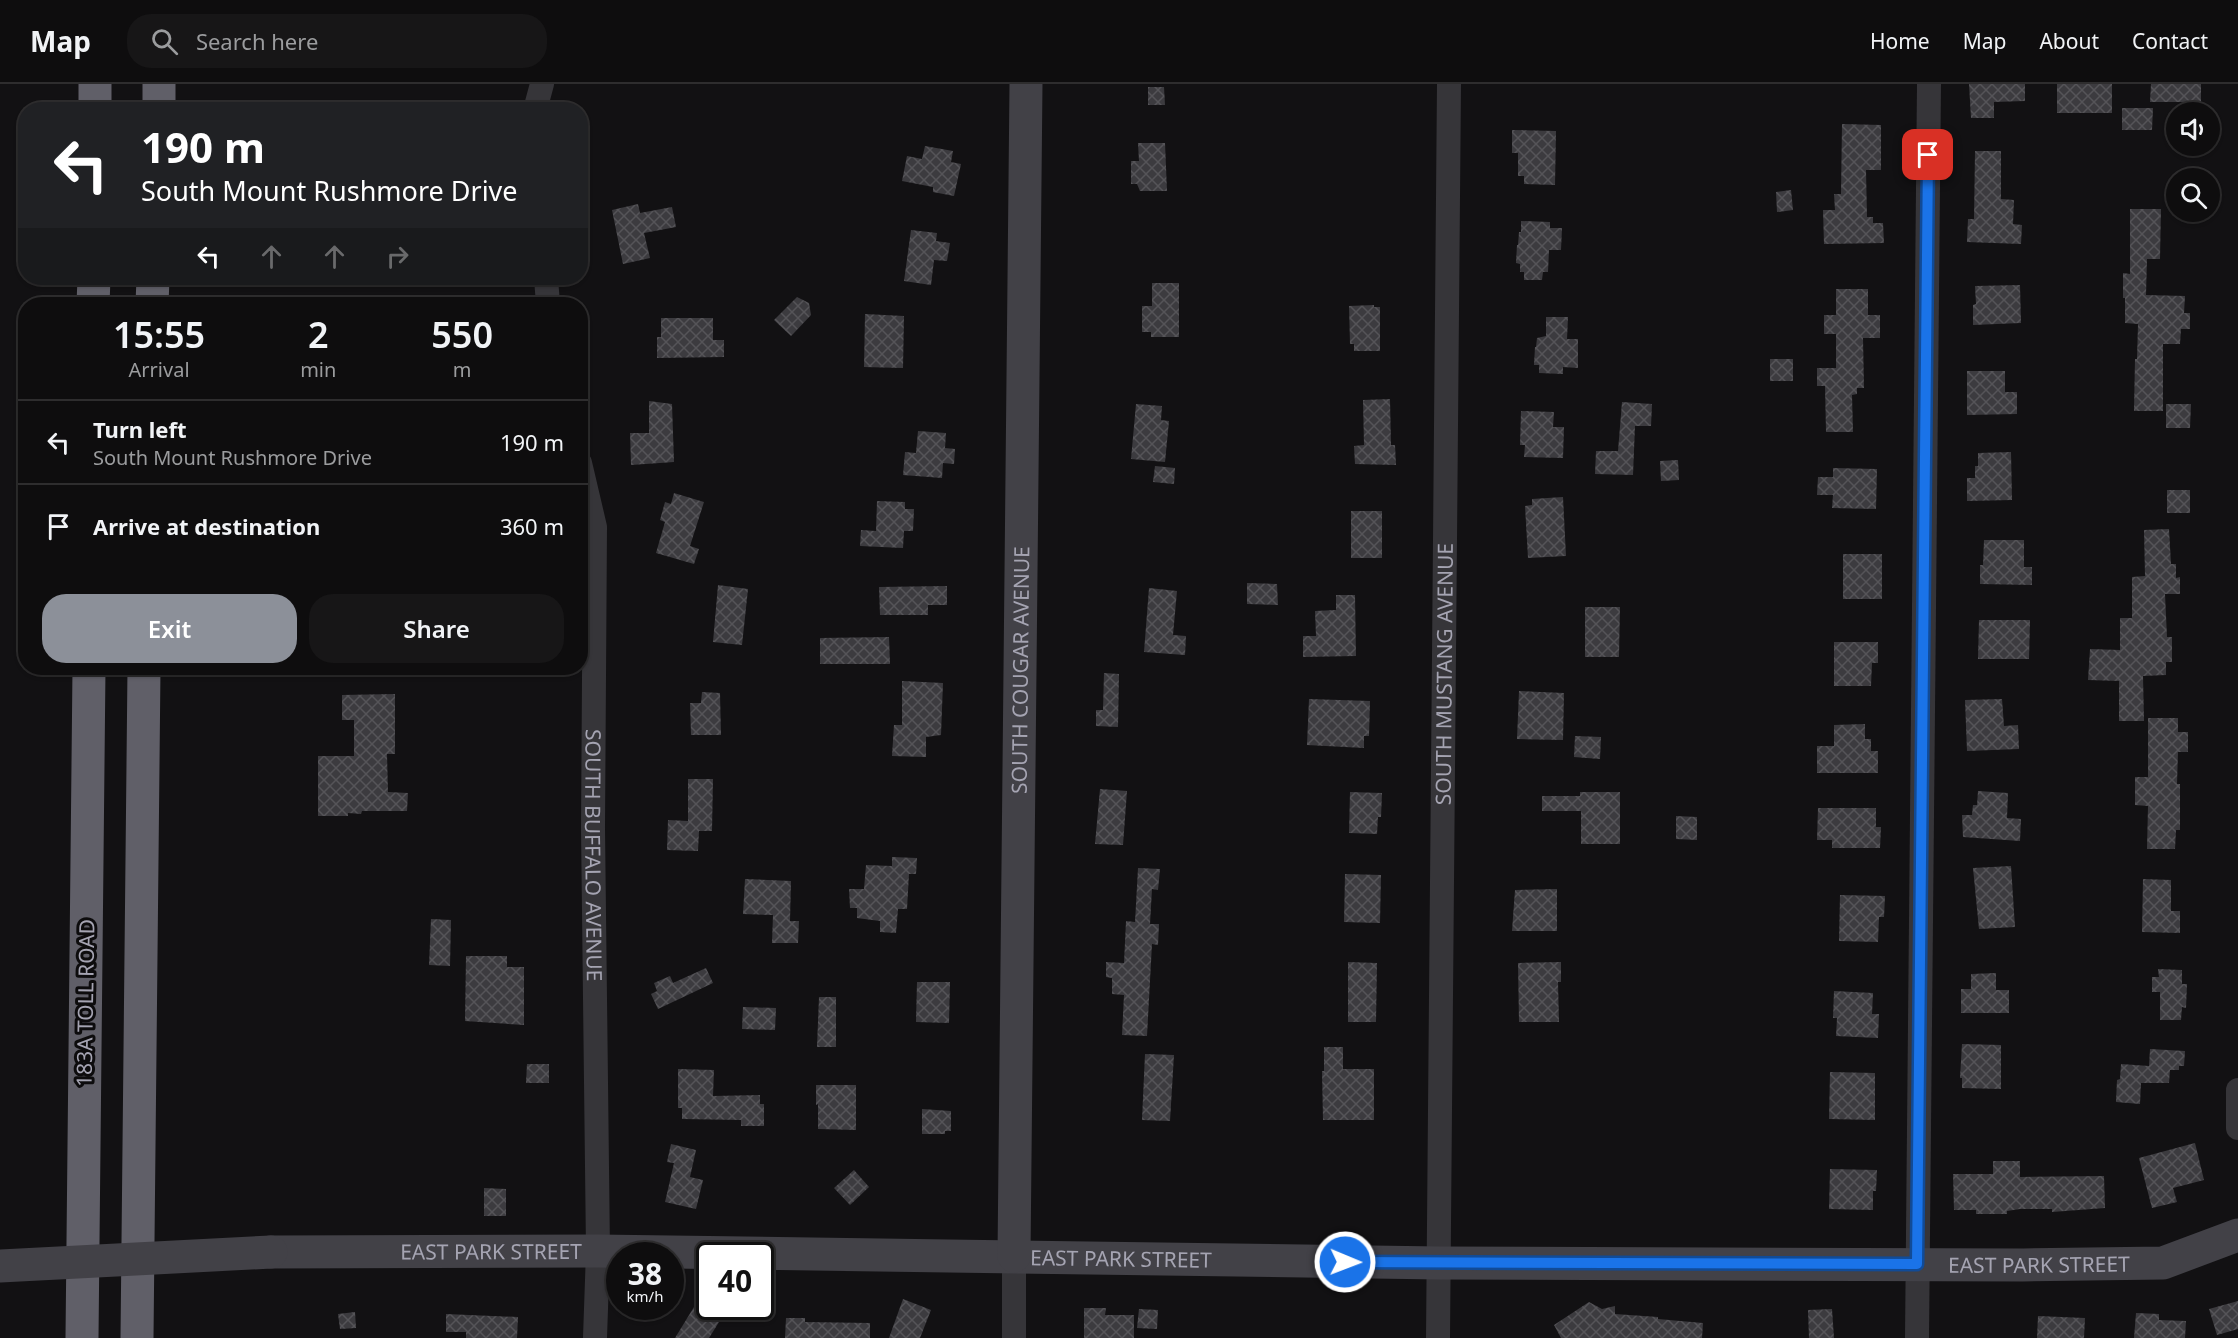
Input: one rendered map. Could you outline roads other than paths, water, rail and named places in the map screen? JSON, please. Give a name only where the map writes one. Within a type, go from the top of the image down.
[{"type":"highway","points":[[95,84],[95,102]]},
{"type":"highway","points":[[159,84],[159,102]]},
{"type":"highway","name":"183A TOLL ROAD","points":[[82,1338],[89,675]]},
{"type":"highway","points":[[137,1338],[144,675]]},
{"type":"street","points":[[537,102],[542,84]]},
{"type":"street","name":"SOUTH COUGAR AVENUE","points":[[1014,1256],[1026,84]]},
{"type":"street","name":"SOUTH MUSTANG AVENUE","points":[[1438,1338],[1449,84]]},
{"type":"street","points":[[1917,1338],[1929,84]]},
{"type":"street","name":"SOUTH BUFFALO AVENUE","points":[[588,497],[595,527],[593,828],[598,1251],[596,1338]]},
{"type":"street","points":[[2238,1090],[2238,1128]]},
{"type":"street","name":"EAST PARK STREET","points":[[0,1266],[271,1252],[598,1251],[1440,1263],[2163,1263],[2238,1235]]},
{"type":"street","points":[[1014,1256],[1014,1338]]}]
